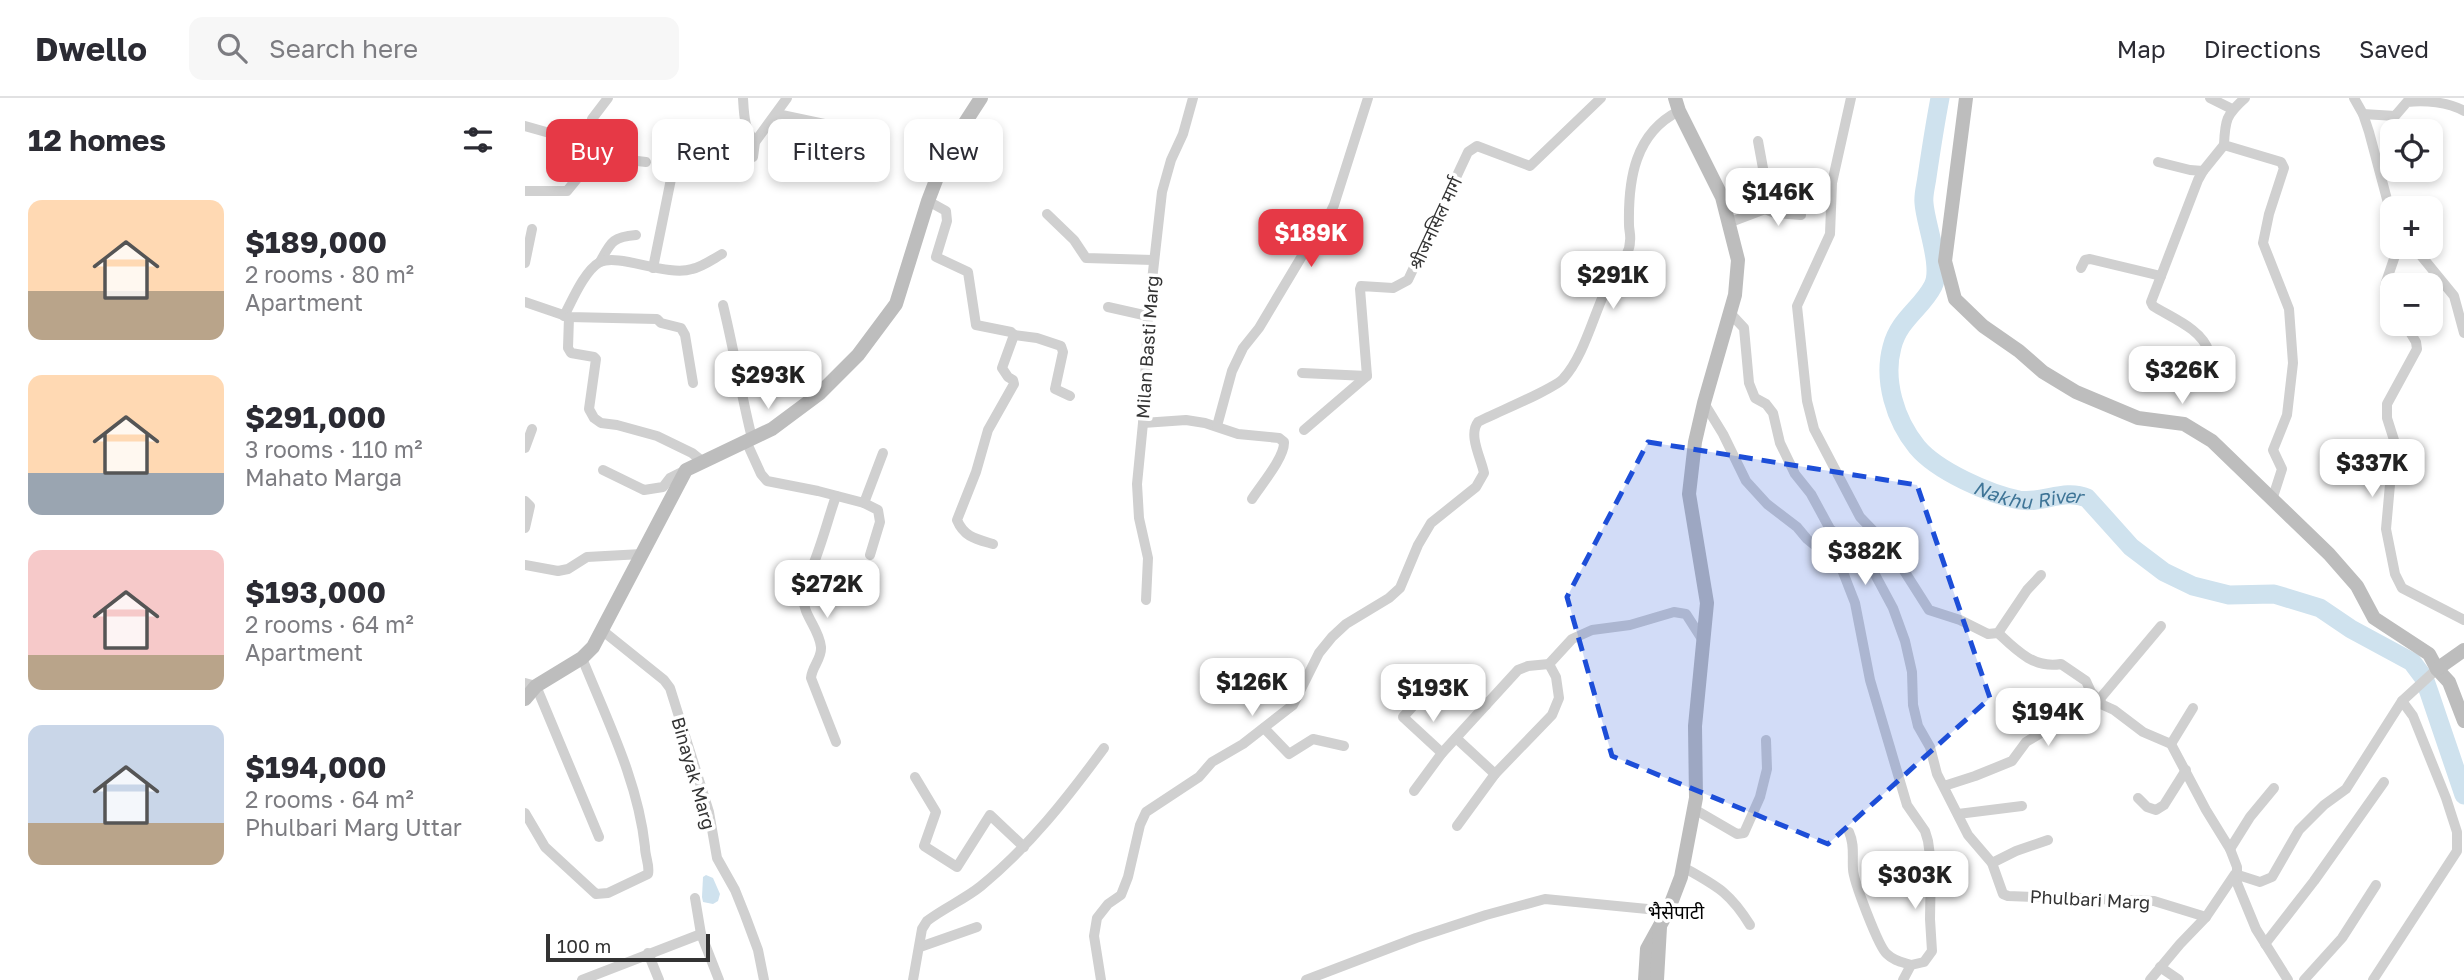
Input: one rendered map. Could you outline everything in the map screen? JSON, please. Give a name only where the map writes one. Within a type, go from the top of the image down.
[{"type":"street","points":[[592,119],[608,98]]},
{"type":"street","points":[[743,98],[745,122],[755,142]]},
{"type":"street","points":[[754,150],[755,142],[787,98]]},
{"type":"street","points":[[968,119],[981,98]]},
{"type":"street","name":"Milan Basti Marg","points":[[1146,600],[1148,558],[1137,498],[1153,260],[1162,192],[1171,160],[1184,134],[1192,98]]},
{"type":"street","points":[[1217,426],[1232,371],[1243,348],[1259,328],[1305,250],[1320,234],[1334,205],[1368,98]]},
{"type":"street","name":"श्रीजनसिल मार्ग","points":[[1367,376],[1361,286],[1393,288],[1408,280],[1468,152],[1477,146],[1530,166],[1601,98]]},
{"type":"street","points":[[1851,98],[1832,183],[1830,234],[1797,306],[1807,401],[1814,429],[1860,517],[1889,547],[1929,610],[1960,620],[1988,634],[1998,633],[2026,659],[2049,666],[2061,664],[2086,681],[2098,701],[2143,732],[2171,744],[2230,849],[2241,895],[2265,944],[2288,980]]},
{"type":"street","points":[[1966,98],[1945,261],[1955,299],[1983,326],[2043,372],[2076,392],[2139,418],[2184,424],[2212,441],[2329,554],[2357,586],[2374,618],[2429,654],[2434,670],[2449,681],[2464,721]]},
{"type":"street","points":[[2210,98],[2232,109]]},
{"type":"street","points":[[2209,352],[2206,343],[2198,334],[2153,306],[2151,302],[2183,215],[2203,171],[2224,145],[2225,123],[2232,109],[2245,98]]},
{"type":"street","points":[[2354,98],[2363,114],[2384,196]]},
{"type":"street","points":[[2363,114],[2395,116],[2407,102],[2419,101],[2455,106],[2464,111]]},
{"type":"street","points":[[1101,980],[1094,936],[1097,918],[1108,904],[1121,895],[1128,877],[1139,825],[1146,812],[1199,777],[1212,762],[1243,744],[1293,705],[1319,653],[1332,637],[1346,624],[1400,589],[1418,545],[1431,523],[1476,487],[1483,473],[1473,434],[1478,422],[1561,382],[1572,368],[1609,282],[1631,242],[1631,185],[1644,141],[1677,104],[1722,197],[1738,260],[1735,295],[1695,442],[1689,494],[1707,603],[1695,726],[1696,798],[1683,867],[1668,911],[1650,939],[1647,949],[1645,980]]},
{"type":"street","points":[[777,114],[801,119]]},
{"type":"street","points":[[525,127],[546,133]]},
{"type":"street","points":[[1758,141],[1769,201],[1765,209]]},
{"type":"street","points":[[2224,145],[2281,162],[2284,168],[2263,243],[2289,309],[2293,363],[2287,415],[2273,450],[2282,469],[2272,500]]},
{"type":"street","points":[[638,161],[646,162]]},
{"type":"street","points":[[2158,162],[2203,171]]},
{"type":"street","points":[[525,191],[567,191],[574,182]]},
{"type":"street","points":[[653,268],[670,182]]},
{"type":"street","points":[[604,470],[644,490],[663,487],[670,478],[772,429],[819,394],[858,355],[896,304],[936,182]]},
{"type":"street","points":[[929,201],[946,211],[947,221],[936,257],[968,272],[976,325],[1011,331],[1014,335],[1037,338],[1061,346],[1063,352],[1055,389],[1070,396]]},
{"type":"street","points":[[1728,223],[1765,209],[1775,213],[1801,215]]},
{"type":"street","points":[[1047,214],[1074,240],[1086,258],[1153,260]]},
{"type":"street","points":[[525,262],[531,229]]},
{"type":"street","points":[[636,235],[619,236],[611,242],[600,262],[582,282],[567,317],[568,348],[571,353],[596,359],[589,408],[594,418],[601,423],[657,436],[692,453],[702,461]]},
{"type":"street","points":[[600,262],[614,260],[653,268],[692,270],[722,254]]},
{"type":"street","points":[[2081,268],[2085,260],[2090,259],[2161,276]]},
{"type":"street","points":[[2424,259],[2454,296],[2464,333]]},
{"type":"street","points":[[525,302],[567,317],[657,319],[661,323],[681,328],[685,335],[693,383]]},
{"type":"street","points":[[723,305],[737,362],[737,380],[749,439],[761,474],[767,481],[864,503],[878,510],[880,522],[870,555]]},
{"type":"street","points":[[1108,307],[1148,316]]},
{"type":"street","name":"Phulbari Marg","points":[[1730,313],[1744,328],[1749,383],[1755,398],[1766,404],[1773,414],[1780,443],[1795,474],[1811,494],[1830,529],[1864,554],[1893,608],[1905,641],[1912,672],[1913,705],[1918,726],[1930,747],[1937,774],[1968,835],[1992,863],[2003,894],[2154,901],[2206,917]]},
{"type":"street","points":[[993,544],[965,534],[957,520],[976,472],[988,430],[1014,384],[1002,368],[1014,335]]},
{"type":"street","points":[[2412,336],[2417,349],[2387,404],[2387,418],[2394,440],[2386,510],[2391,558],[2402,588],[2464,621]]},
{"type":"street","points":[[1301,373],[1367,376]]},
{"type":"street","points":[[1304,430],[1367,376]]},
{"type":"street","points":[[1704,403],[1746,481],[1767,504],[1841,567],[1855,603],[1870,680],[1907,805],[1925,831],[1930,850],[1932,951],[1924,962],[1911,965],[1884,953],[1852,872],[1853,840],[1849,832]]},
{"type":"street","points":[[1143,423],[1186,420],[1217,426],[1238,434],[1284,442],[1281,455],[1252,499]]},
{"type":"street","points":[[525,447],[533,429]]},
{"type":"street","points":[[864,503],[883,453]]},
{"type":"street","points":[[525,699],[531,685],[582,658],[593,647],[686,470]]},
{"type":"street","points":[[836,496],[813,566],[804,582],[803,598],[808,619],[817,634],[821,649],[812,668],[811,678],[836,742]]},
{"type":"street","points":[[525,501],[530,506],[525,527]]},
{"type":"street","points":[[525,565],[558,571],[568,569],[587,557],[642,554]]},
{"type":"street","points":[[1998,633],[2027,590],[2041,575]]},
{"type":"street","points":[[1414,790],[1455,738],[1518,670],[1549,664],[1572,639],[1592,630],[1630,625],[1674,612],[1686,614],[1702,639]]},
{"type":"street","points":[[2098,701],[2161,626]]},
{"type":"street","name":"Binayak Marg","points":[[603,631],[664,680],[670,688],[709,811],[717,858],[745,915],[758,950],[764,980]]},
{"type":"street","points":[[2236,871],[2260,883],[2272,877],[2299,830],[2324,805],[2346,789],[2406,697],[2434,670],[2464,650]]},
{"type":"street","points":[[525,813],[545,847],[596,894],[608,893],[648,874],[643,825],[634,788],[582,658]]},
{"type":"street","points":[[1457,826],[1495,774],[1552,715],[1559,698],[1556,677],[1549,664]]},
{"type":"street","points":[[1442,753],[1403,717],[1447,669],[1486,705]]},
{"type":"street","points":[[531,685],[599,837]]},
{"type":"street","points":[[2373,980],[2457,851],[2457,832],[2446,798],[2406,697]]},
{"type":"street","points":[[2171,744],[2193,708]]},
{"type":"street","points":[[1944,786],[2012,761],[2026,742],[2041,733],[2033,712]]},
{"type":"street","points":[[1264,728],[1289,754],[1313,738],[1344,746]]},
{"type":"street","points":[[1455,738],[1495,774]]},
{"type":"street","points":[[1694,809],[1737,834],[1744,833],[1760,797],[1767,769],[1766,740]]},
{"type":"street","points":[[913,980],[922,929],[926,921],[980,887],[1024,847],[1104,748]]},
{"type":"street","points":[[2138,798],[2147,807],[2155,810],[2164,805],[2186,770]]},
{"type":"street","points":[[915,777],[936,811],[924,846],[957,867],[990,815],[1024,847]]},
{"type":"street","points":[[2265,944],[2314,881],[2384,782]]},
{"type":"street","points":[[2230,849],[2274,788]]},
{"type":"street","points":[[1958,814],[2022,806]]},
{"type":"street","points":[[1992,863],[2048,839]]},
{"type":"street","points":[[1683,867],[1723,890],[1736,902],[1750,925]]},
{"type":"street","points":[[2150,980],[2206,917],[2236,871]]},
{"type":"street","points":[[2304,980],[2342,939],[2377,885]]},
{"type":"street","points":[[695,898],[701,934],[719,980]]},
{"type":"street","points":[[1306,980],[1416,938],[1545,899],[1668,911]]},
{"type":"street","points":[[919,947],[977,927]]},
{"type":"street","points":[[1657,980],[1660,927]]},
{"type":"street","points":[[582,980],[701,934]]},
{"type":"street","points":[[648,953],[659,980]]},
{"type":"street","points":[[1903,980],[1911,965]]},
{"type":"street","points":[[2160,967],[2179,980]]},
{"type":"highlighted area","points":[[1648,442],[1917,485],[1990,698],[1828,844],[1612,756],[1567,597]]},
{"type":"water","points":[[706,875],[713,878],[720,894],[718,901],[713,904],[703,902],[703,877]]},
{"type":"waterway","name":"Nakhu River","points":[[1940,98],[1924,200],[1935,257],[1936,278],[1928,294],[1895,337],[1889,373],[1897,412],[1917,447],[1950,473],[2007,497],[2028,501],[2062,495],[2087,498],[2131,547],[2164,572],[2193,586],[2229,595],[2274,594],[2320,608],[2351,629],[2412,662],[2424,678],[2464,795]]},
{"type":"district","name":"भैसेपाटी","points":[[1676,911]]}]
